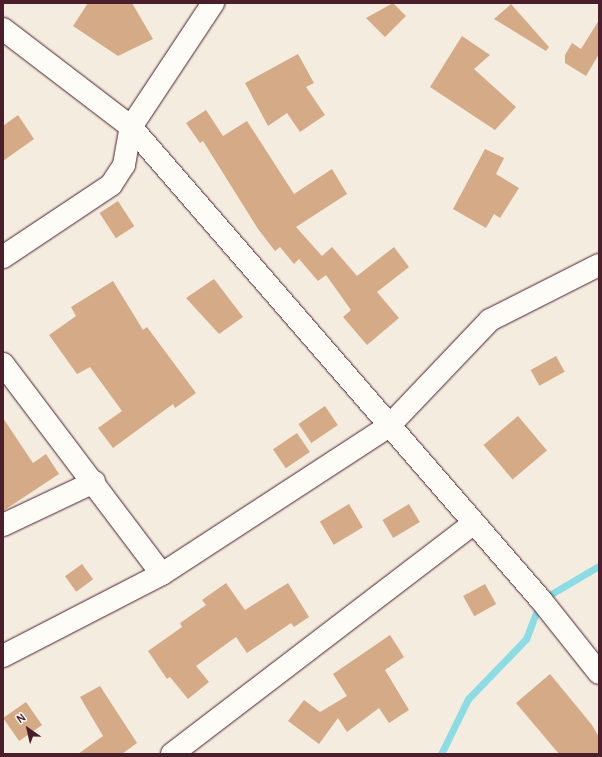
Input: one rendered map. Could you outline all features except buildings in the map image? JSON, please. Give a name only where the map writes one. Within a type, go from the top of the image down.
[{"type":"street","points":[[3,257],[111,186],[124,165],[131,127],[213,3]]},
{"type":"street","points":[[3,29],[131,127],[473,524],[541,600],[599,673]]},
{"type":"street","points":[[3,656],[162,574],[389,426],[490,320],[599,265]]},
{"type":"street","points":[[3,364],[94,482],[162,574]]},
{"type":"street","points":[[3,525],[94,482]]},
{"type":"street","points":[[172,754],[473,524]]},
{"type":"waterway","points":[[441,754],[468,699],[526,639],[541,600],[599,566]]}]
